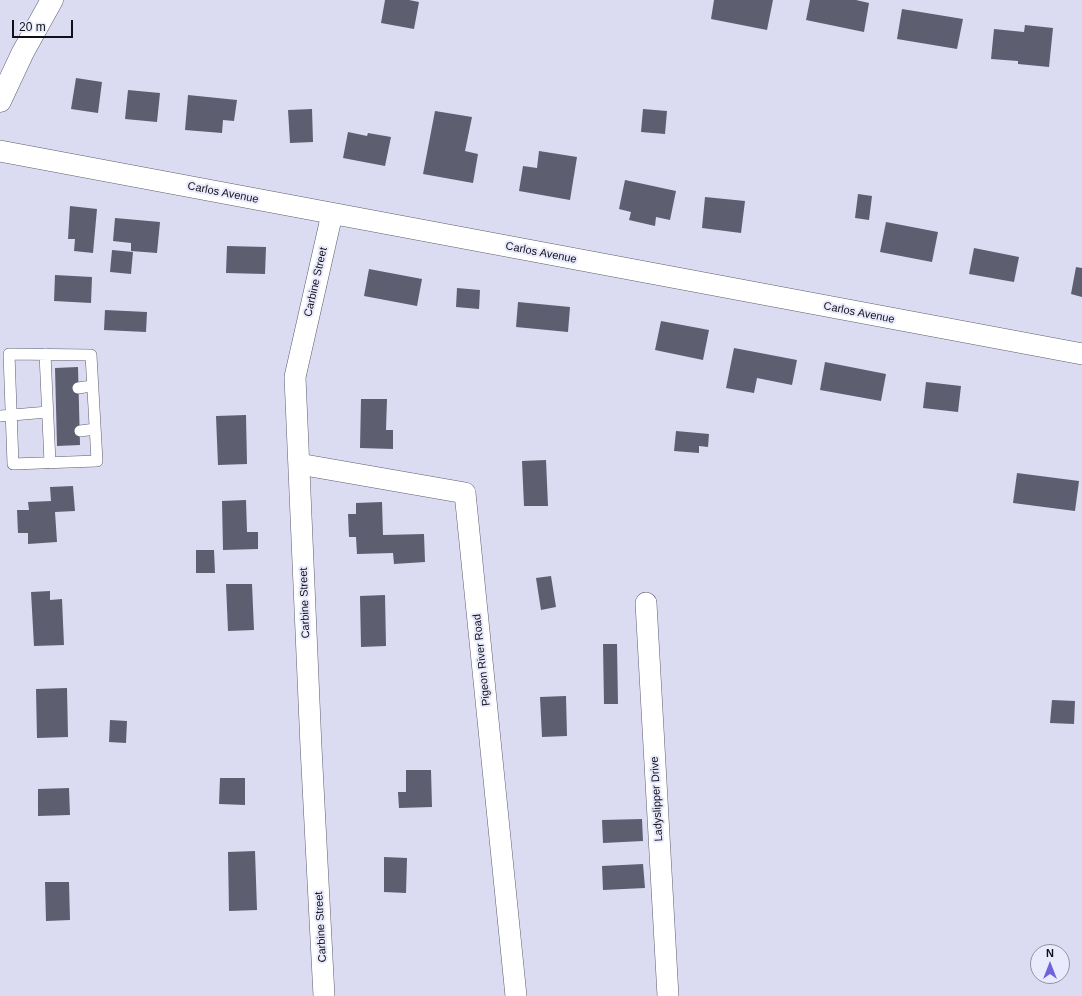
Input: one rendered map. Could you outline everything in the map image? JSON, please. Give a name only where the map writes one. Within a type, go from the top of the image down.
[{"type":"street","points":[[0,101],[23,52],[52,0]]},
{"type":"street","name":"Carlos Avenue","points":[[0,151],[1082,354]]},
{"type":"street","name":"Carbine Street","points":[[324,996],[311,747],[295,377],[332,214]]},
{"type":"street","name":"Pigeon River Road","points":[[298,464],[465,493],[516,996]]},
{"type":"street","name":"Ladyslipper Drive","points":[[646,603],[668,996]]},
{"type":"lane","points":[[10,354],[91,356],[92,386],[96,461],[13,464],[10,354]]},
{"type":"lane","points":[[45,354],[51,387],[48,412],[53,431],[50,463]]},
{"type":"lane","points":[[78,388],[92,386]]},
{"type":"lane","points":[[0,416],[48,412]]},
{"type":"lane","points":[[80,431],[95,429]]},
{"type":"building","points":[[385,0],[409,0],[419,2],[414,29],[381,23]]},
{"type":"building","points":[[714,0],[773,0],[767,30],[711,19]]},
{"type":"building","points":[[810,0],[856,0],[869,3],[864,32],[806,20]]},
{"type":"building","points":[[902,9],[963,19],[957,49],[897,39]]},
{"type":"building","points":[[1025,25],[1053,28],[1049,67],[1018,64],[1018,61],[991,59],[994,29],[1024,32]]},
{"type":"building","points":[[76,78],[102,82],[98,113],[71,109]]},
{"type":"building","points":[[128,90],[160,93],[157,122],[125,119]]},
{"type":"building","points":[[188,95],[237,100],[234,121],[223,120],[222,133],[185,130]]},
{"type":"building","points":[[312,109],[313,142],[290,143],[288,110]]},
{"type":"building","points":[[643,109],[667,111],[665,134],[641,132]]},
{"type":"building","points":[[435,111],[472,117],[465,151],[478,154],[473,183],[423,174]]},
{"type":"building","points":[[348,132],[367,136],[368,133],[391,137],[385,166],[343,158]]},
{"type":"building","points":[[539,151],[577,157],[570,200],[519,191],[523,166],[537,168]]},
{"type":"building","points":[[625,180],[676,191],[670,220],[656,217],[655,226],[629,220],[631,212],[619,209]]},
{"type":"building","points":[[858,194],[872,196],[869,220],[855,218]]},
{"type":"building","points":[[705,197],[745,201],[741,233],[702,228]]},
{"type":"building","points":[[70,206],[97,209],[93,253],[74,251],[75,239],[68,239]]},
{"type":"building","points":[[115,218],[160,222],[157,253],[131,251],[131,243],[113,241]]},
{"type":"building","points":[[886,222],[938,232],[932,262],[880,252]]},
{"type":"building","points":[[227,246],[266,247],[265,274],[226,273]]},
{"type":"building","points":[[974,248],[1019,257],[1014,282],[969,274]]},
{"type":"building","points":[[112,250],[133,252],[131,274],[110,272]]},
{"type":"building","points":[[1076,267],[1082,268],[1082,297],[1071,294]]},
{"type":"building","points":[[369,269],[422,279],[417,306],[364,296]]},
{"type":"building","points":[[55,275],[92,277],[91,303],[54,301]]},
{"type":"building","points":[[457,288],[480,290],[479,309],[456,307]]},
{"type":"building","points":[[518,302],[570,307],[568,332],[516,327]]},
{"type":"building","points":[[105,310],[147,312],[146,332],[104,330]]},
{"type":"building","points":[[661,321],[709,330],[703,360],[655,350]]},
{"type":"building","points":[[734,348],[797,360],[792,385],[757,378],[754,393],[726,388]]},
{"type":"building","points":[[825,362],[886,374],[881,401],[820,390]]},
{"type":"building","points":[[78,367],[80,445],[57,446],[55,368]]},
{"type":"building","points":[[926,382],[961,386],[958,412],[923,408]]},
{"type":"building","points":[[361,399],[387,399],[386,430],[393,430],[393,449],[360,448]]},
{"type":"building","points":[[246,415],[247,464],[218,465],[216,416]]},
{"type":"building","points":[[676,431],[709,434],[708,447],[699,446],[699,453],[674,451]]},
{"type":"building","points":[[546,460],[548,506],[524,506],[522,461]]},
{"type":"building","points":[[1017,473],[1079,481],[1075,511],[1013,503]]},
{"type":"building","points":[[73,486],[75,511],[55,512],[57,542],[28,544],[28,533],[18,533],[17,510],[29,510],[28,502],[51,501],[50,487]]},
{"type":"building","points":[[246,500],[247,532],[258,532],[258,549],[223,550],[222,501]]},
{"type":"building","points":[[382,502],[383,535],[424,534],[425,562],[394,564],[393,553],[357,554],[356,537],[349,537],[348,514],[356,514],[356,503]]},
{"type":"building","points":[[196,550],[214,550],[215,573],[196,573]]},
{"type":"building","points":[[551,576],[556,607],[541,610],[536,578]]},
{"type":"building","points":[[226,584],[252,584],[254,630],[228,631]]},
{"type":"building","points":[[50,591],[50,600],[62,599],[64,645],[34,646],[31,592]]},
{"type":"building","points":[[385,595],[386,646],[361,647],[360,596]]},
{"type":"building","points":[[603,644],[617,644],[618,704],[604,704]]},
{"type":"building","points":[[67,688],[68,737],[37,738],[36,689]]},
{"type":"building","points":[[566,696],[567,736],[542,737],[540,697]]},
{"type":"building","points":[[1052,700],[1075,701],[1074,724],[1050,723]]},
{"type":"building","points":[[110,720],[127,721],[126,743],[109,742]]},
{"type":"building","points":[[406,770],[431,770],[432,807],[399,808],[398,792],[406,792]]},
{"type":"building","points":[[220,778],[245,778],[245,805],[219,804]]},
{"type":"building","points":[[69,788],[70,815],[38,816],[38,789]]},
{"type":"building","points":[[642,819],[643,841],[603,843],[602,820]]},
{"type":"building","points":[[255,851],[257,910],[229,911],[228,852]]},
{"type":"building","points":[[384,857],[407,858],[406,893],[384,892]]},
{"type":"building","points":[[643,864],[645,888],[603,890],[602,866]]},
{"type":"building","points":[[45,882],[69,882],[70,920],[46,921]]}]
